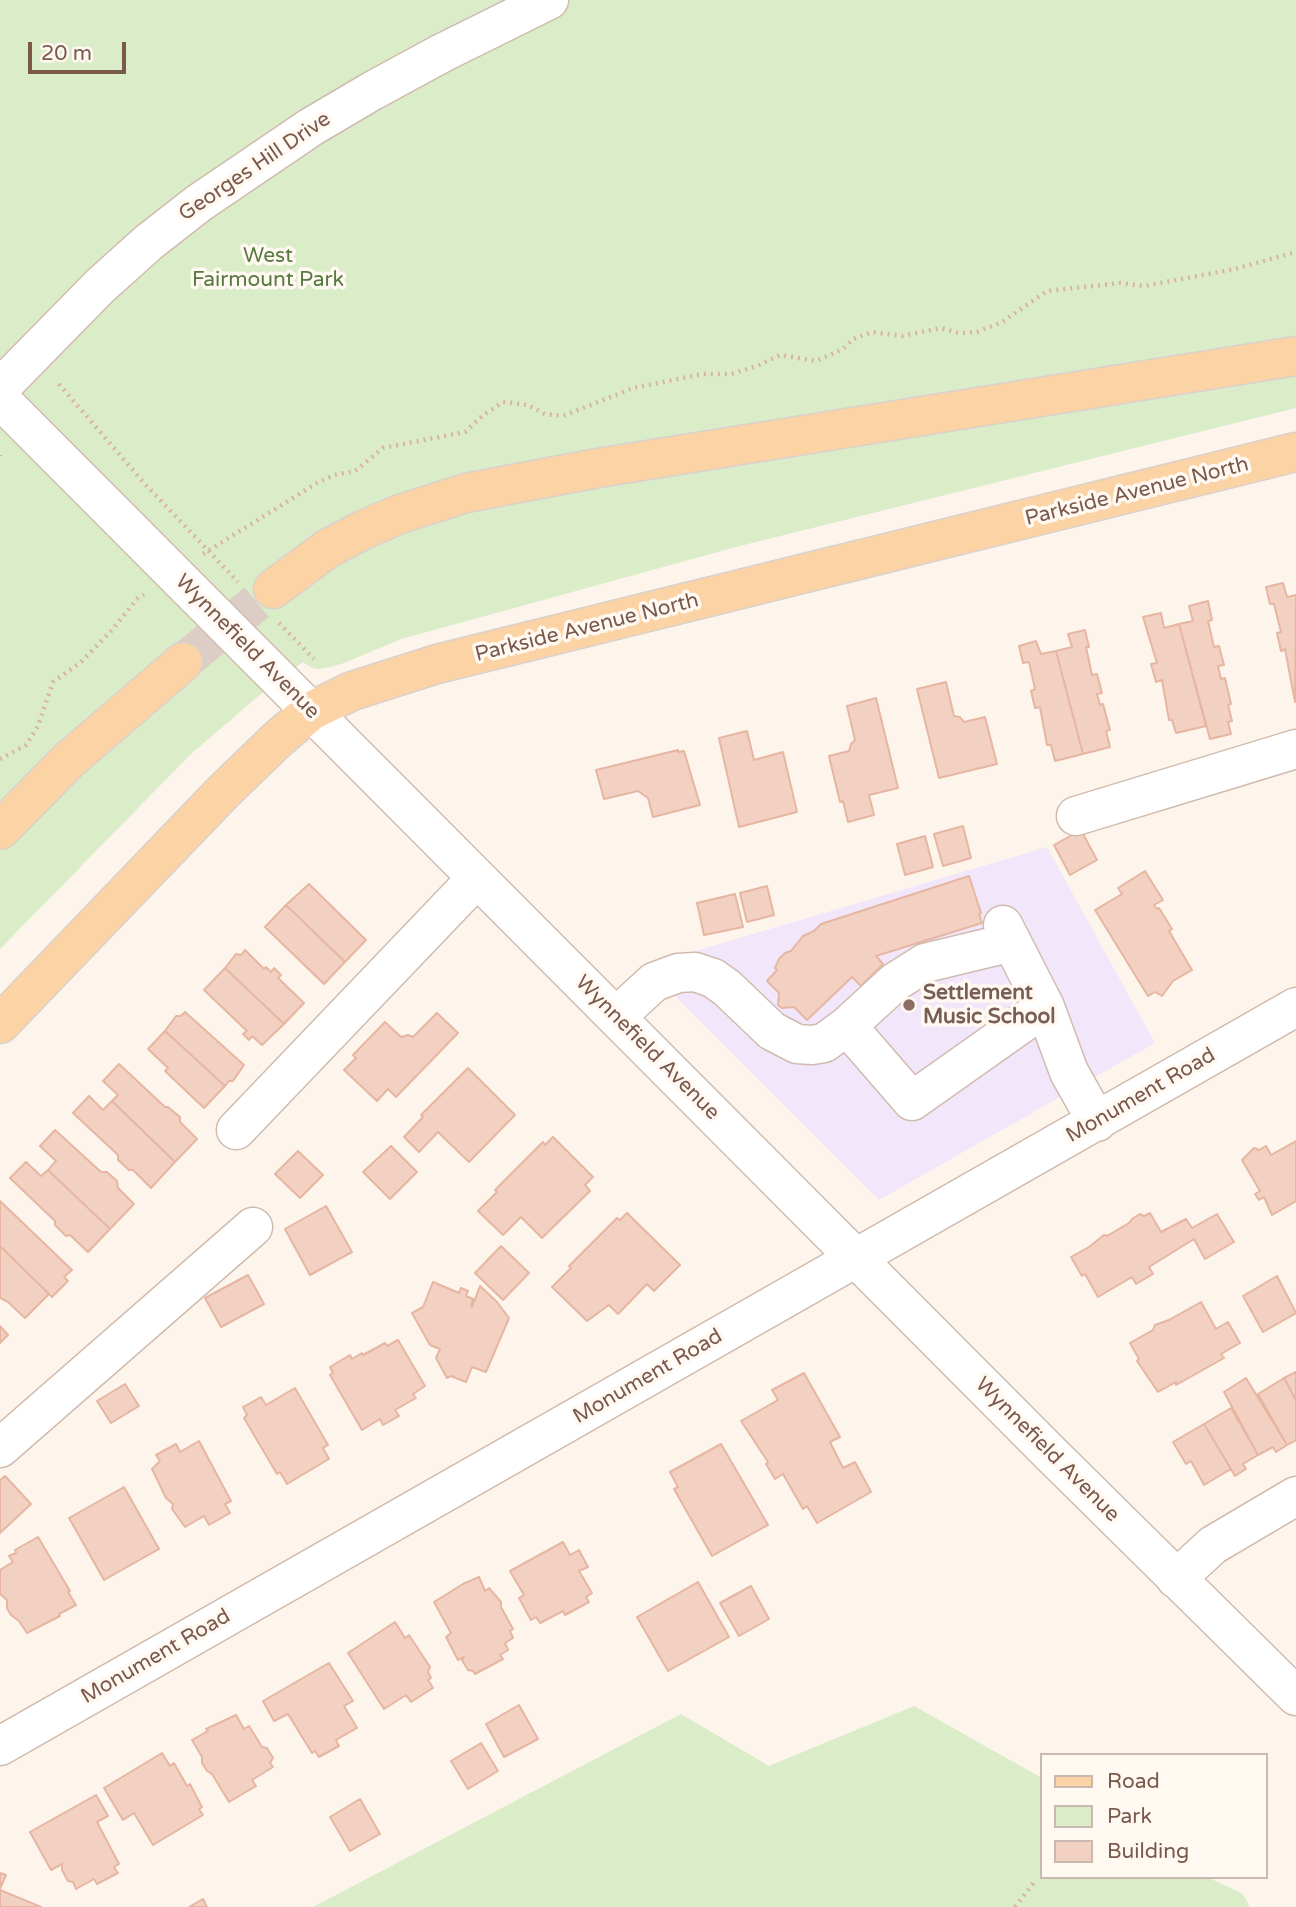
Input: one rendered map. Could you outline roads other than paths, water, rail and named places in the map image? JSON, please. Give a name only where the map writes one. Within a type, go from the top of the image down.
[{"type":"main road","points":[[265,600],[327,549],[363,530],[412,510],[466,493],[598,468],[1296,356]]},
{"type":"main road","name":"Parkside Avenue North","points":[[0,1024],[279,738],[311,711],[352,691],[437,664],[1296,452]]},
{"type":"main road","points":[[0,830],[69,760],[183,662]]},
{"type":"street","name":"Georges Hill Drive","points":[[0,387],[110,277],[199,203],[311,127],[442,53],[549,0]]},
{"type":"street","name":"Wynnefield Avenue","points":[[0,399],[272,675],[1296,1696]]},
{"type":"street","points":[[1076,816],[1296,749]]},
{"type":"street","points":[[236,1130],[477,878]]},
{"type":"street","points":[[616,1017],[654,982],[671,975],[695,972],[713,978],[727,988],[772,1031],[797,1044],[824,1043],[895,982],[925,963],[1008,934],[1045,1007],[1069,1072],[1097,1122]]},
{"type":"street","points":[[847,1026],[912,1101],[1045,1007]]},
{"type":"street","name":"Monument Road","points":[[0,1746],[1296,1007]]},
{"type":"street","points":[[0,1448],[253,1227]]},
{"type":"street","points":[[1176,1579],[1213,1545],[1296,1496]]},
{"type":"tunnel","points":[[183,662],[273,589]]},
{"type":"place","name":"Settlement Music School","points":[[909,1005]]},
{"type":"park label","name":"West Fairmount Park","points":[[268,268]]}]
